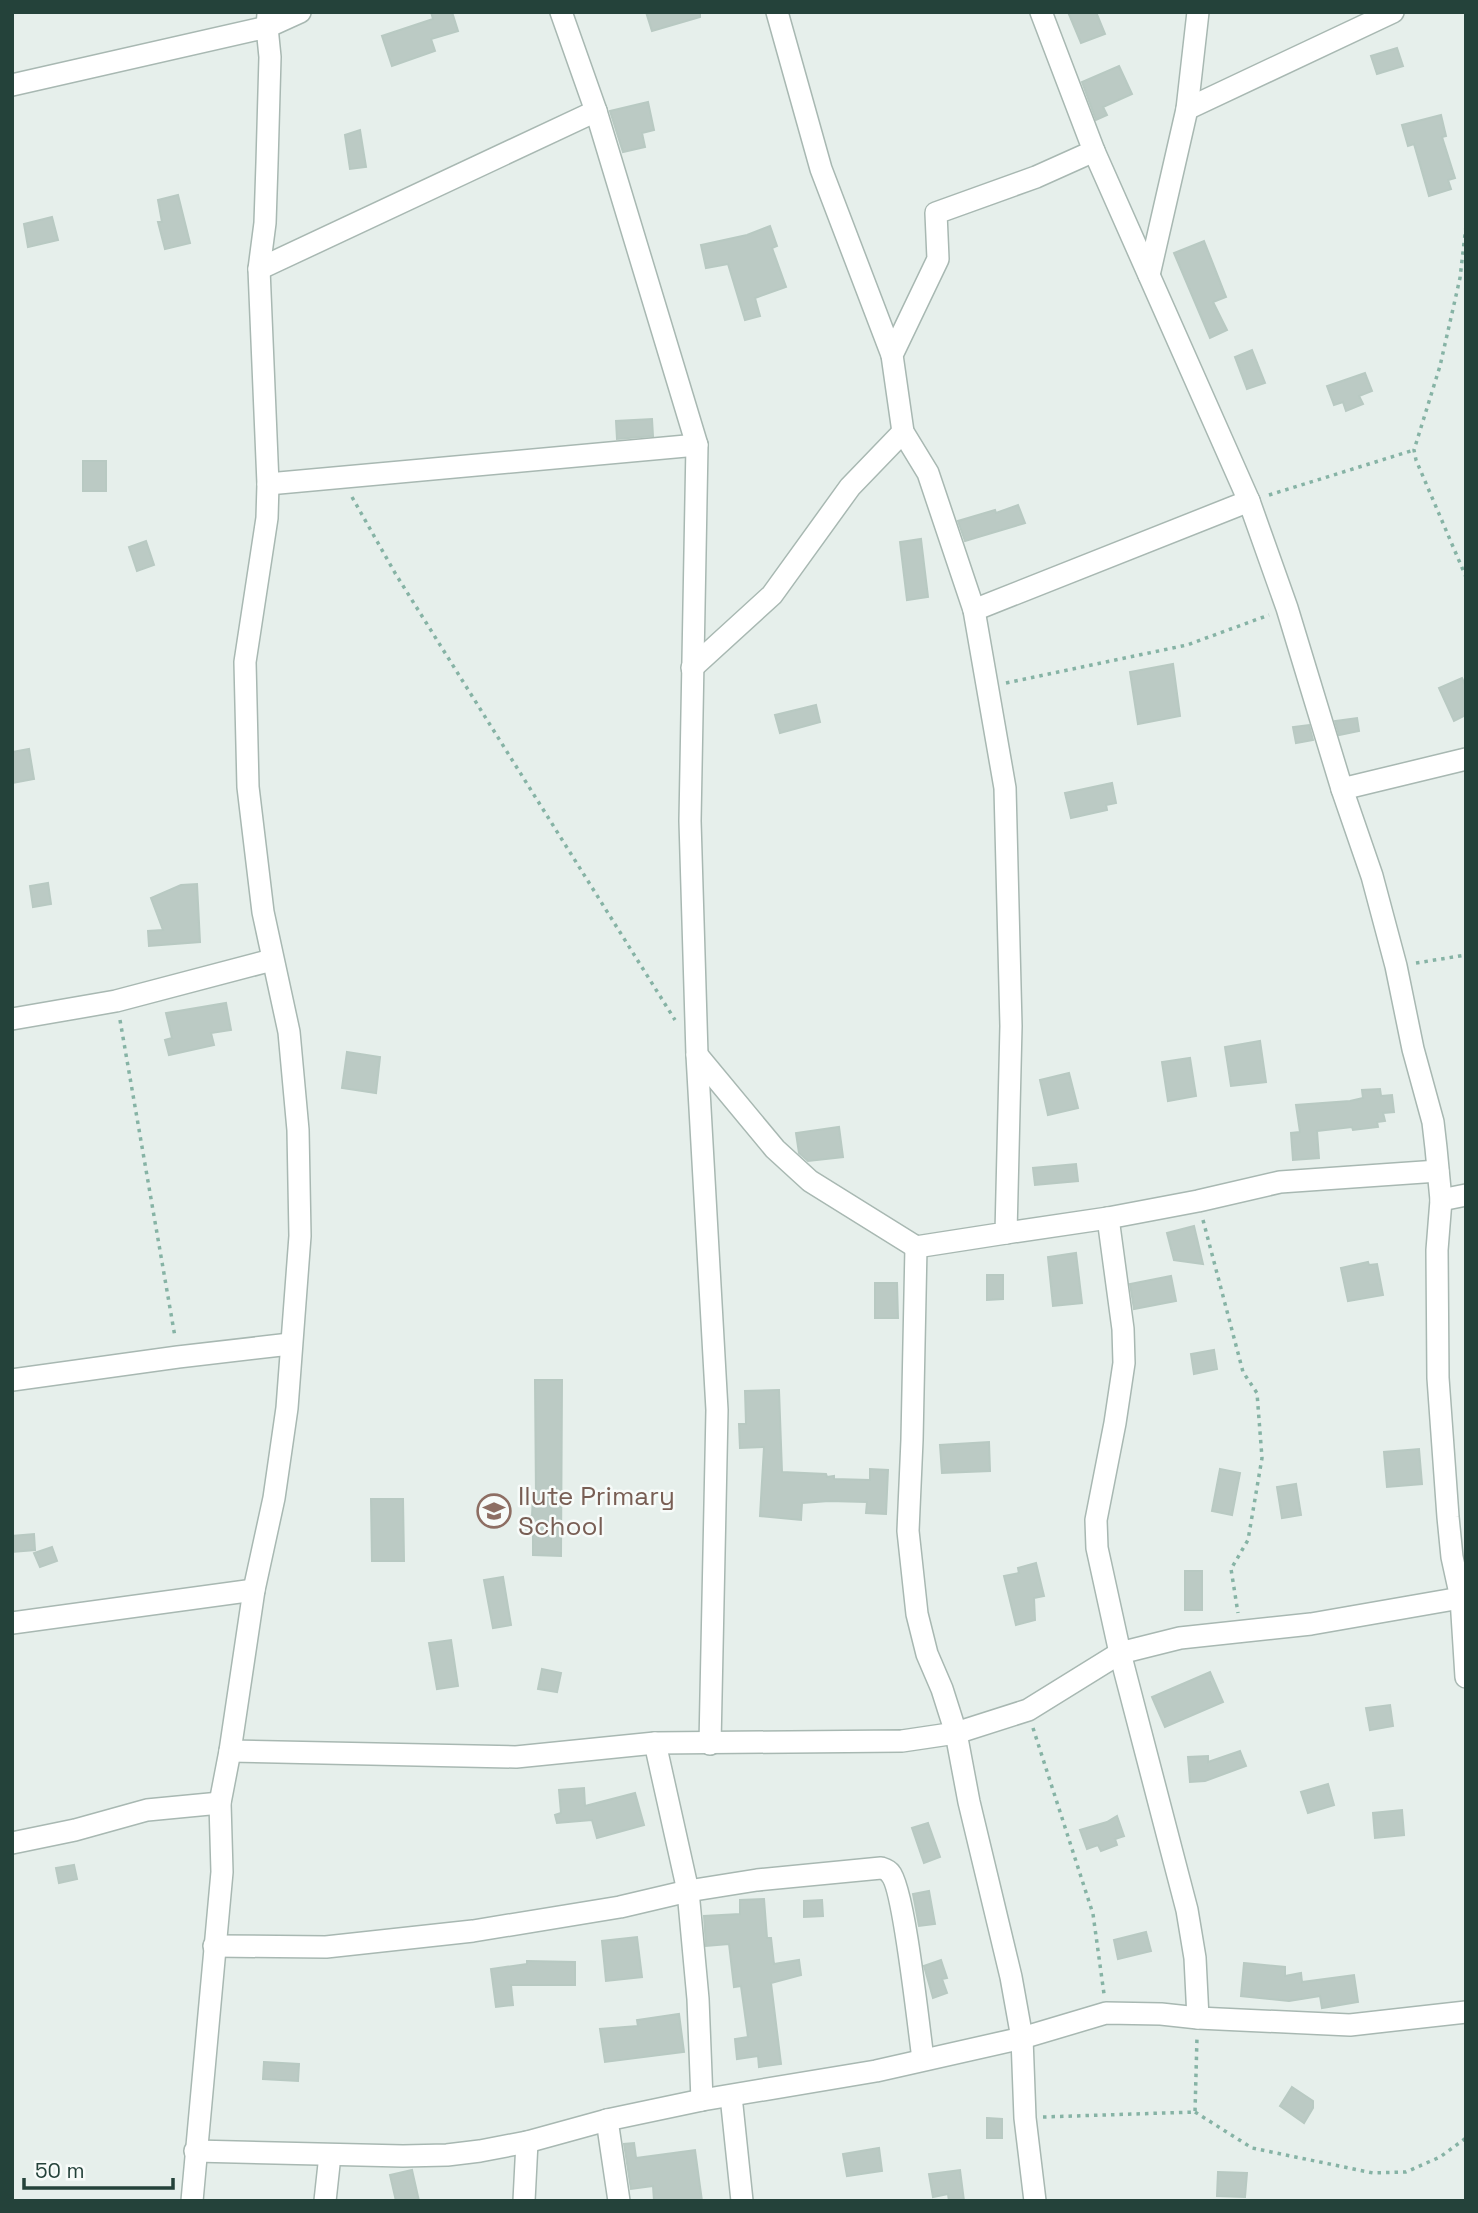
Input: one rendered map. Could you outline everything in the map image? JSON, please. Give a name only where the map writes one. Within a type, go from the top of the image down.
[{"type":"street","points":[[12,85],[300,12]]},
{"type":"street","points":[[561,12],[596,111],[696,445],[690,821],[697,1055],[717,1410],[710,1744]]},
{"type":"street","points":[[777,12],[821,169],[892,355],[903,432],[928,473],[974,610],[1005,788],[1011,1026],[1006,1233]]},
{"type":"street","points":[[1041,12],[1094,151],[1249,501],[1287,608],[1342,789],[1372,876],[1396,966],[1412,1049],[1433,1122],[1441,1200],[1437,1250],[1438,1378],[1452,1557],[1464,1598],[1466,1677]]},
{"type":"street","points":[[1149,275],[1187,110],[1198,12]]},
{"type":"street","points":[[1187,110],[1393,12]]},
{"type":"street","points":[[192,2201],[222,1872],[219,1803],[230,1751],[254,1590],[276,1485],[287,1408],[300,1236],[298,1130],[289,1031],[263,912],[248,787],[244,662],[267,518],[259,269],[265,223],[267,163],[270,57],[267,20]]},
{"type":"street","points":[[259,269],[596,111]]},
{"type":"street","points":[[892,355],[938,259],[936,214],[1036,177],[1094,151]]},
{"type":"street","points":[[692,667],[772,595],[850,487],[903,432]]},
{"type":"street","points":[[268,484],[696,445]]},
{"type":"street","points":[[974,610],[1249,501]]},
{"type":"street","points":[[1342,789],[1466,759]]},
{"type":"street","points":[[12,1019],[116,1001],[272,960]]},
{"type":"street","points":[[697,1055],[775,1149],[810,1181],[916,1247],[1108,1218],[1280,1182],[1438,1171]]},
{"type":"street","points":[[1441,1200],[1466,1195]]},
{"type":"street","points":[[1108,1218],[1123,1329],[1124,1363],[1095,1533],[1120,1653],[1189,1919],[1195,1958],[1198,2018]]},
{"type":"street","points":[[916,1247],[908,1531],[917,1614],[927,1654],[956,1733],[969,1802],[1011,1977],[1022,2038],[1025,2118],[1035,2201]]},
{"type":"street","points":[[12,1380],[290,1344]]},
{"type":"street","points":[[12,1623],[254,1590]]},
{"type":"street","points":[[230,1751],[516,1756],[655,1743],[902,1741],[956,1733],[1028,1710],[1120,1653],[1180,1638],[1311,1624],[1464,1598]]},
{"type":"street","points":[[655,1743],[688,1891],[698,1999],[702,2100]]},
{"type":"street","points":[[12,1843],[75,1830],[147,1810],[219,1803]]},
{"type":"street","points":[[214,1946],[326,1947],[473,1931],[620,1907],[688,1891],[757,1880],[881,1868],[891,1873],[896,1886],[923,2059]]},
{"type":"street","points":[[195,2151],[447,2155],[527,2142],[607,2120],[702,2100],[876,2071],[1022,2038],[1106,2013],[1350,2025],[1466,2012]]},
{"type":"street","points":[[731,2096],[742,2201]]},
{"type":"street","points":[[607,2120],[619,2201]]},
{"type":"street","points":[[524,2201],[527,2142]]},
{"type":"street","points":[[324,2201],[330,2155]]},
{"type":"path","points":[[1466,226],[1460,278],[1440,366],[1414,450],[1466,577]]},
{"type":"path","points":[[1249,501],[1414,450]]},
{"type":"path","points":[[343,478],[395,573],[675,1019]]},
{"type":"path","points":[[987,687],[1187,645],[1287,608]]},
{"type":"path","points":[[1396,966],[1466,955]]},
{"type":"path","points":[[116,1001],[178,1357]]},
{"type":"path","points":[[1198,1201],[1242,1372],[1257,1393],[1262,1458],[1248,1540],[1231,1569],[1241,1632]]},
{"type":"path","points":[[1028,1710],[1093,1914],[1106,2013]]},
{"type":"path","points":[[1195,2112],[1198,2018]]},
{"type":"path","points":[[1025,2118],[1195,2112],[1252,2148],[1373,2173],[1406,2172],[1440,2157],[1466,2138]]},
{"type":"building","points":[[431,12],[452,12],[458,31],[431,39],[435,51],[392,66],[382,36],[433,19]]},
{"type":"building","points":[[646,12],[700,12],[700,17],[652,31]]},
{"type":"building","points":[[1068,12],[1096,12],[1105,34],[1081,43]]},
{"type":"building","points":[[1397,48],[1403,66],[1377,74],[1371,56]]},
{"type":"building","points":[[1119,66],[1132,94],[1103,107],[1107,115],[1096,120],[1082,82]]},
{"type":"building","points":[[648,102],[654,130],[642,133],[645,147],[623,152],[610,111]]},
{"type":"building","points":[[1441,115],[1446,136],[1442,137],[1455,178],[1448,180],[1451,189],[1429,196],[1414,144],[1408,146],[1402,125]]},
{"type":"building","points":[[360,130],[366,167],[350,169],[345,135]]},
{"type":"building","points":[[178,195],[190,243],[165,249],[158,222],[162,222],[158,200]]},
{"type":"building","points":[[52,217],[58,240],[28,247],[24,224]]},
{"type":"building","points":[[770,226],[777,246],[772,248],[786,287],[755,298],[760,316],[745,320],[728,264],[706,268],[701,245],[747,235]]},
{"type":"building","points":[[1204,241],[1226,297],[1213,302],[1227,330],[1210,338],[1174,253]]},
{"type":"building","points":[[1252,350],[1265,383],[1247,389],[1235,357]]},
{"type":"building","points":[[1365,373],[1372,391],[1359,396],[1363,404],[1346,411],[1343,402],[1334,405],[1327,386]]},
{"type":"building","points":[[652,419],[653,436],[617,439],[616,421]]},
{"type":"building","points":[[83,461],[106,461],[106,491],[83,491]]},
{"type":"building","points":[[1018,505],[1025,523],[965,541],[958,521]]},
{"type":"building","points":[[921,539],[928,597],[907,600],[900,542]]},
{"type":"building","points":[[146,541],[154,565],[137,571],[129,547]]},
{"type":"building","points":[[1173,664],[1180,716],[1138,724],[1130,672]]},
{"type":"building","points":[[1462,678],[1466,687],[1466,715],[1454,721],[1439,688]]},
{"type":"building","points":[[816,705],[820,722],[780,733],[775,715]]},
{"type":"building","points":[[1357,718],[1359,731],[1339,735],[1335,721]]},
{"type":"building","points":[[1309,725],[1313,740],[1296,743],[1293,727]]},
{"type":"building","points":[[29,749],[34,779],[12,783],[12,752]]},
{"type":"building","points":[[1112,783],[1116,803],[1106,805],[1107,810],[1071,818],[1065,793]]},
{"type":"building","points":[[48,883],[51,904],[33,907],[30,886]]},
{"type":"building","points":[[197,884],[200,942],[149,946],[148,931],[163,930],[151,898],[181,885]]},
{"type":"building","points":[[226,1003],[231,1030],[211,1033],[214,1045],[169,1055],[165,1040],[172,1038],[166,1013]]},
{"type":"building","points":[[1260,1041],[1266,1082],[1231,1086],[1225,1047]]},
{"type":"building","points":[[347,1052],[380,1057],[376,1093],[342,1088]]},
{"type":"building","points":[[1190,1058],[1196,1096],[1168,1101],[1162,1062]]},
{"type":"building","points":[[1069,1073],[1078,1108],[1048,1115],[1040,1080]]},
{"type":"building","points":[[1380,1089],[1381,1096],[1392,1095],[1394,1112],[1383,1113],[1385,1121],[1377,1122],[1378,1127],[1317,1131],[1319,1158],[1293,1160],[1291,1133],[1300,1132],[1296,1105],[1350,1101],[1363,1098],[1362,1090]]},
{"type":"building","points":[[839,1127],[843,1157],[808,1161],[799,1153],[796,1133]]},
{"type":"building","points":[[1076,1164],[1078,1181],[1035,1185],[1033,1168]]},
{"type":"building","points":[[1194,1226],[1203,1264],[1174,1260],[1167,1233]]},
{"type":"building","points":[[1076,1253],[1082,1303],[1053,1306],[1048,1257]]},
{"type":"building","points":[[1368,1262],[1369,1265],[1377,1264],[1383,1295],[1348,1301],[1341,1268]]},
{"type":"building","points":[[987,1275],[1003,1275],[1003,1299],[987,1300]]},
{"type":"building","points":[[1171,1276],[1176,1301],[1134,1309],[1130,1284]]},
{"type":"building","points":[[875,1283],[897,1283],[898,1318],[875,1318]]},
{"type":"building","points":[[1214,1350],[1217,1369],[1194,1374],[1191,1354]]},
{"type":"building","points":[[535,1380],[562,1380],[561,1556],[533,1555],[533,1534],[526,1534],[526,1516],[532,1516],[533,1495],[536,1495]]},
{"type":"building","points":[[779,1390],[782,1472],[826,1474],[827,1477],[834,1476],[834,1479],[870,1480],[870,1469],[888,1470],[886,1514],[866,1513],[867,1502],[829,1501],[802,1503],[801,1520],[760,1516],[764,1447],[740,1448],[739,1424],[746,1424],[745,1391]]},
{"type":"building","points":[[989,1442],[990,1471],[942,1473],[940,1445]]},
{"type":"building","points":[[1419,1449],[1422,1484],[1387,1487],[1384,1452]]},
{"type":"building","points":[[1220,1469],[1240,1473],[1232,1515],[1212,1511]]},
{"type":"building","points":[[1296,1484],[1301,1515],[1282,1518],[1277,1487]]},
{"type":"building","points":[[371,1499],[403,1499],[404,1561],[372,1561]]},
{"type":"building","points":[[34,1534],[35,1550],[12,1552],[12,1536]]},
{"type":"building","points":[[52,1547],[57,1561],[40,1567],[34,1553]]},
{"type":"building","points":[[1036,1563],[1044,1596],[1034,1598],[1035,1620],[1016,1625],[1004,1576],[1019,1573],[1018,1568]]},
{"type":"building","points":[[1185,1571],[1202,1571],[1202,1610],[1185,1610]]},
{"type":"building","points":[[503,1577],[511,1625],[493,1628],[484,1580]]},
{"type":"building","points":[[451,1640],[458,1686],[437,1689],[429,1643]]},
{"type":"building","points":[[542,1669],[561,1673],[557,1692],[538,1689]]},
{"type":"building","points":[[1210,1672],[1223,1702],[1165,1727],[1152,1697]]},
{"type":"building","points":[[1390,1705],[1393,1726],[1370,1730],[1366,1708]]},
{"type":"building","points":[[1240,1751],[1246,1766],[1205,1781],[1190,1782],[1188,1757],[1208,1756],[1208,1762]]},
{"type":"building","points":[[1328,1784],[1334,1805],[1308,1813],[1301,1792]]},
{"type":"building","points":[[584,1788],[585,1806],[635,1793],[644,1825],[597,1838],[592,1820],[557,1823],[555,1815],[561,1813],[559,1790]]},
{"type":"building","points":[[1402,1810],[1404,1835],[1375,1838],[1373,1813]]},
{"type":"building","points":[[1117,1816],[1124,1836],[1115,1839],[1117,1845],[1101,1851],[1098,1845],[1087,1849],[1080,1830]]},
{"type":"building","points":[[928,1823],[940,1857],[924,1863],[912,1828]]},
{"type":"building","points":[[74,1865],[77,1879],[59,1883],[56,1868]]},
{"type":"building","points":[[929,1891],[935,1924],[919,1926],[913,1894]]},
{"type":"building","points":[[764,1899],[767,1938],[771,1938],[774,1964],[799,1960],[801,1975],[771,1983],[781,2064],[759,2067],[758,2056],[737,2059],[735,2039],[748,2037],[741,1986],[734,1987],[729,1944],[706,1946],[704,1916],[740,1914],[740,1900]]},
{"type":"building","points":[[822,1900],[823,1916],[804,1917],[804,1901]]},
{"type":"building","points":[[1146,1932],[1151,1951],[1118,1959],[1114,1940]]},
{"type":"building","points":[[637,1937],[642,1977],[606,1981],[602,1941]]},
{"type":"building","points":[[941,1960],[947,1978],[942,1979],[947,1993],[933,1998],[924,1966]]},
{"type":"building","points":[[527,1961],[575,1962],[575,1985],[511,1985],[513,2005],[496,2007],[491,1969],[527,1964]]},
{"type":"building","points":[[1244,1963],[1285,1967],[1285,1976],[1301,1973],[1302,1982],[1354,1975],[1358,2002],[1322,2008],[1320,1996],[1289,2001],[1241,1996]]},
{"type":"building","points":[[679,2014],[684,2052],[605,2062],[600,2029],[638,2026],[637,2020]]},
{"type":"building","points":[[264,2062],[299,2064],[298,2081],[263,2079]]},
{"type":"building","points":[[1292,2087],[1313,2101],[1313,2108],[1304,2123],[1280,2106]]},
{"type":"building","points":[[987,2118],[1002,2119],[1002,2138],[987,2138]]},
{"type":"building","points":[[634,2143],[636,2158],[695,2150],[702,2201],[654,2201],[653,2186],[631,2189],[624,2144]]},
{"type":"building","points":[[879,2148],[882,2171],[847,2176],[843,2154]]},
{"type":"building","points":[[412,2170],[419,2201],[396,2201],[390,2175]]},
{"type":"building","points":[[960,2170],[964,2201],[949,2201],[948,2194],[933,2197],[929,2174]]},
{"type":"building","points":[[1218,2172],[1247,2173],[1245,2197],[1217,2196]]},
{"type":"place","name":"Ilute Primary School","points":[[494,1511]]}]
